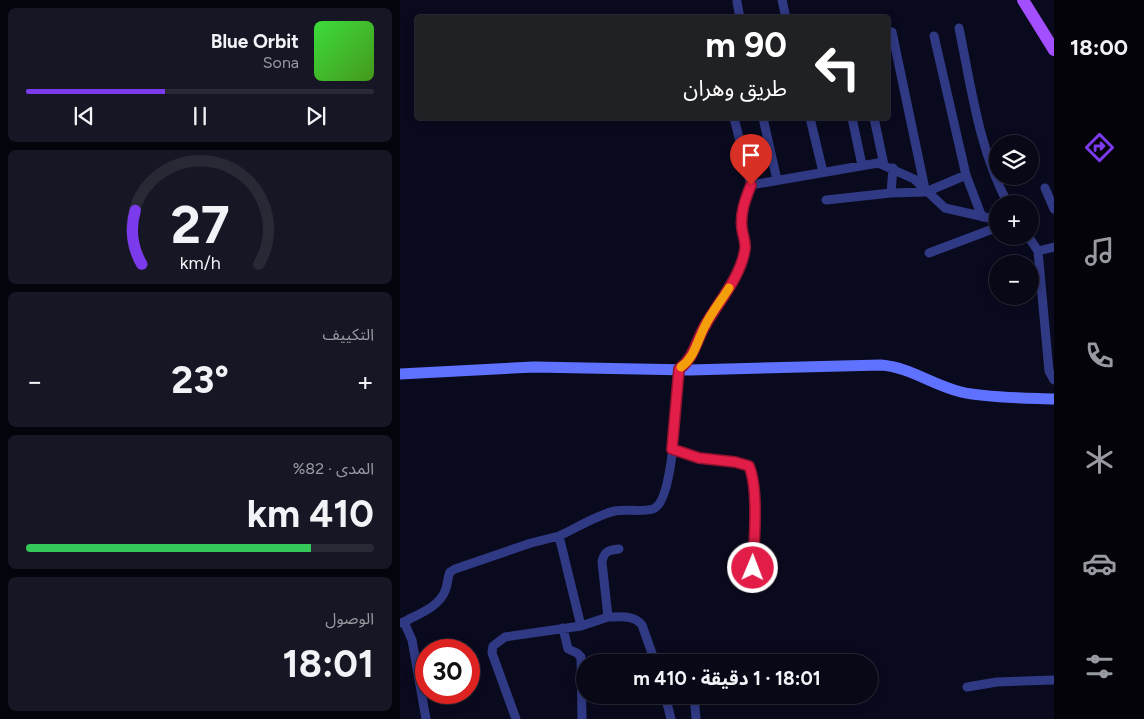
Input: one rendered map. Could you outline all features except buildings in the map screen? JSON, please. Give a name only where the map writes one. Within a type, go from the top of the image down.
[{"type":"main road","points":[[1023,0],[1054,50]]},
{"type":"main road","points":[[400,374],[534,367],[679,369],[881,365],[908,370],[935,384],[964,393],[1054,399]]},
{"type":"street","points":[[782,0],[785,15]]},
{"type":"street","points":[[737,2],[739,15]]},
{"type":"street","points":[[958,28],[984,144],[1003,195]]},
{"type":"street","points":[[892,32],[926,192]]},
{"type":"street","points":[[934,36],[966,175],[982,217]]},
{"type":"street","points":[[426,719],[412,640],[402,622],[429,608],[438,601],[445,593],[450,572],[531,543],[559,536],[615,511],[654,509],[664,500],[671,470],[679,369],[687,363],[697,347],[705,326],[728,290],[740,265],[745,247],[742,227],[743,205],[751,185],[735,120]]},
{"type":"street","points":[[763,120],[777,180]]},
{"type":"street","points":[[810,120],[823,172]]},
{"type":"street","points":[[852,120],[862,165]]},
{"type":"street","points":[[874,120],[884,165]]},
{"type":"street","points":[[751,185],[878,163],[893,168],[914,179],[945,208],[989,218]]},
{"type":"street","points":[[891,193],[893,168]]},
{"type":"street","points":[[826,200],[891,193],[926,192],[966,175]]},
{"type":"street","points":[[1045,188],[1054,209]]},
{"type":"street","points":[[929,253],[989,230]]},
{"type":"street","points":[[1034,245],[1038,251],[1049,371],[1054,380]]},
{"type":"street","points":[[1038,251],[1054,247]]},
{"type":"street","points":[[672,449],[699,458],[735,462],[749,466],[752,474],[754,507],[753,568]]},
{"type":"street","points":[[559,536],[581,626]]},
{"type":"street","points":[[608,617],[602,562],[603,556],[608,550],[619,548]]},
{"type":"street","points":[[516,719],[492,653],[493,646],[505,637],[581,626],[608,617],[632,617],[642,625],[652,654]]},
{"type":"street","points":[[563,628],[568,649],[581,657],[582,719]]},
{"type":"street","points":[[967,687],[997,682],[1054,680]]},
{"type":"street","points":[[667,704],[671,719]]},
{"type":"street","points":[[695,704],[696,719]]},
{"type":"slow traffic","points":[[681,367],[687,363],[697,347],[705,326],[729,288]]},
{"type":"route","points":[[751,185],[743,205],[742,227],[745,247],[740,265],[728,290],[705,326],[697,347],[687,363],[679,369],[672,449],[699,458],[735,462],[749,466],[752,474],[754,501],[753,568]]}]
